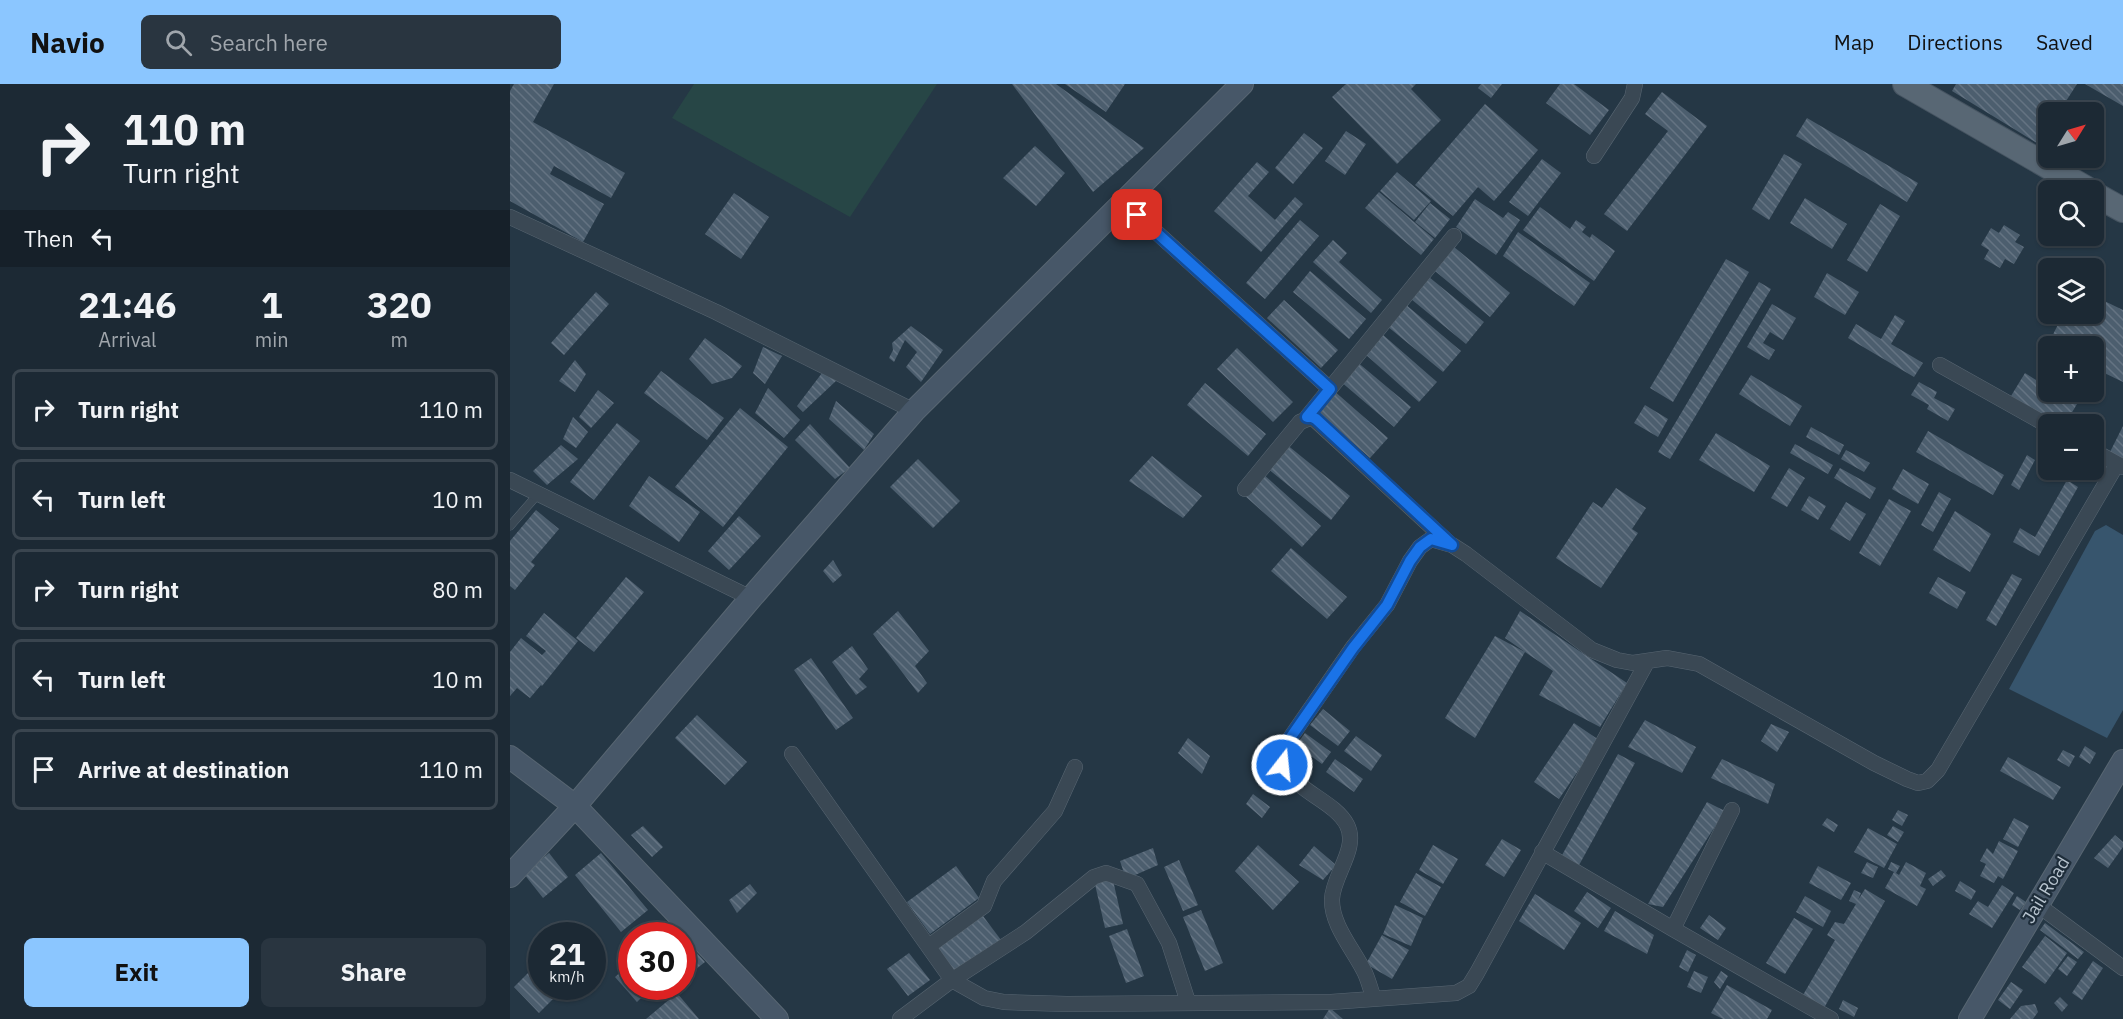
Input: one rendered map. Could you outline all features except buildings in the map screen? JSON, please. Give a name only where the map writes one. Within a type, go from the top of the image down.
[{"type":"main road","points":[[510,876],[575,806],[751,598],[914,411],[1242,84]]},
{"type":"main road","points":[[1905,84],[2072,180]]},
{"type":"main road","points":[[2104,200],[2123,210]]},
{"type":"main road","points":[[510,757],[575,806],[777,1019]]},
{"type":"main road","name":"Jail Road","points":[[1970,1019],[2123,761]]},
{"type":"street","points":[[1594,156],[1632,98],[1635,84]]},
{"type":"street","points":[[1124,203],[1330,389]]},
{"type":"street","points":[[510,217],[716,312],[914,411]]},
{"type":"street","points":[[1245,489],[1300,422],[1307,417],[1454,236]]},
{"type":"street","points":[[1940,365],[2038,420]]},
{"type":"street","points":[[1307,417],[1316,419],[1452,545],[1592,650],[1617,660],[1633,663],[1667,658],[1699,664],[1874,763],[1918,783],[1927,781],[1938,770],[2120,466],[2104,457]]},
{"type":"street","points":[[510,480],[751,598]]},
{"type":"street","points":[[1374,999],[1366,975],[1332,910],[1332,897],[1347,854],[1350,832],[1341,816],[1290,776],[1282,765],[1282,753],[1353,648],[1387,605],[1420,547],[1431,539],[1452,545]]},
{"type":"street","points":[[792,754],[952,980],[984,998],[1004,1002],[1150,1012],[1188,1002],[1330,1002],[1445,996],[1469,986],[1647,662]]},
{"type":"street","points":[[929,946],[984,906],[994,881],[1056,811],[1074,767]]},
{"type":"street","points":[[1673,929],[1732,810]]},
{"type":"street","points":[[1542,852],[1831,1019]]},
{"type":"street","points":[[900,1019],[952,980],[1026,932],[1095,877],[1106,873],[1132,881],[1141,890],[1169,943],[1188,1002]]},
{"type":"street","points":[[2038,905],[2123,968]]},
{"type":"lane","points":[[510,526],[539,493]]},
{"type":"green space","points":[[694,84],[937,84],[850,217],[672,118]]},
{"type":"water","points":[[2106,525],[2123,535],[2123,710],[2107,738],[2009,689],[2095,531]]},
{"type":"route","points":[[1137,215],[1330,389],[1307,417],[1316,419],[1452,545],[1431,539],[1420,547],[1387,605],[1353,648],[1286,744],[1282,753],[1282,765]]}]
